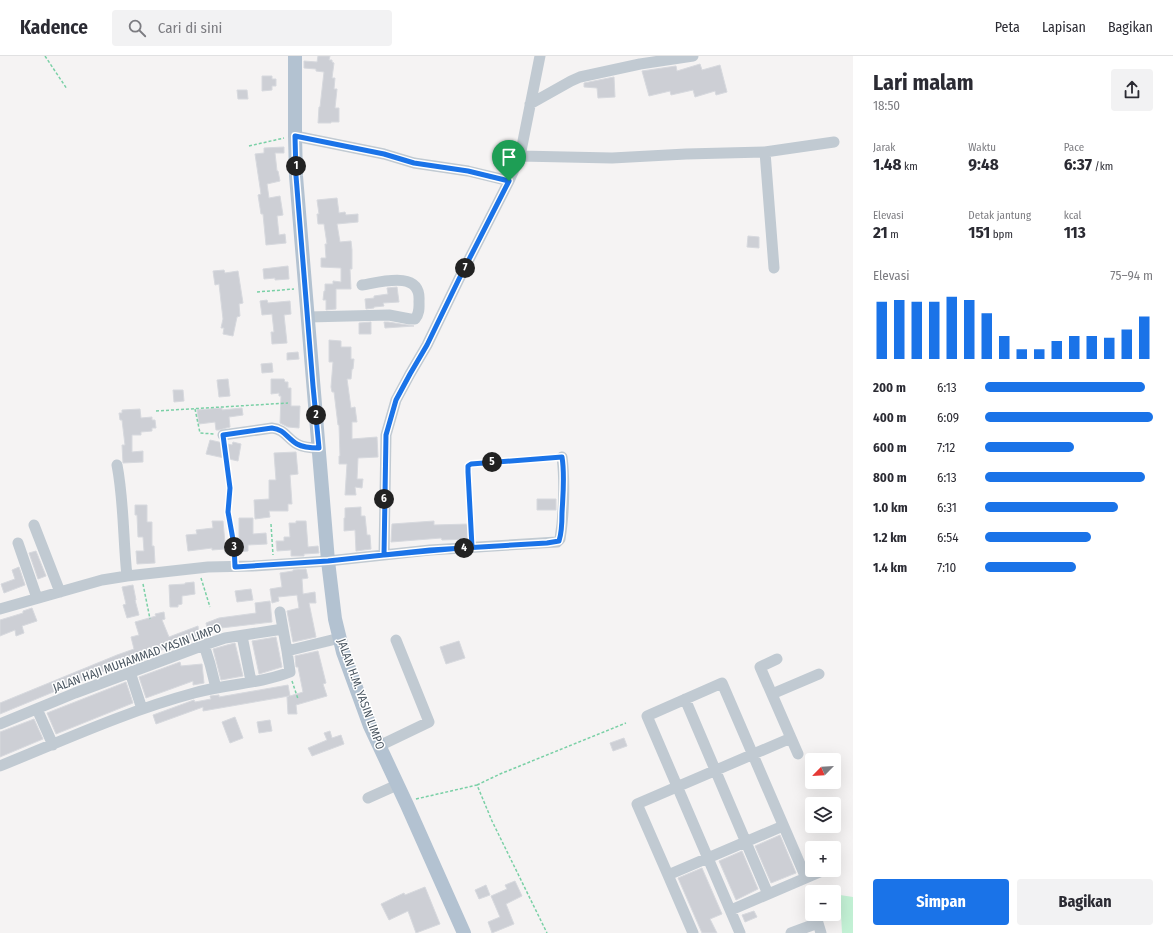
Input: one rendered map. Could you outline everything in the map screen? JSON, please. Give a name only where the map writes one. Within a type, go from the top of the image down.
[{"type":"main road","name":"JALAN H.M. YASIN LIMPO","points":[[295,56],[296,176],[332,601],[346,661],[367,719],[461,932]]},
{"type":"street","points":[[384,555],[386,435],[396,400],[427,345],[520,156],[540,56]]},
{"type":"street","points":[[530,104],[580,77],[640,64],[693,56]]},
{"type":"street","points":[[295,136],[384,154],[414,163],[468,171],[509,181]]},
{"type":"street","points":[[520,156],[612,158],[765,152],[834,142]]},
{"type":"street","points":[[765,152],[774,268]]},
{"type":"street","points":[[308,317],[389,315],[415,319],[418,315],[420,294],[417,288],[410,282],[394,280],[362,286]]},
{"type":"street","points":[[223,435],[277,428],[296,444],[306,448],[319,448]]},
{"type":"street","points":[[0,610],[102,580],[127,576],[208,567],[235,567],[328,561],[472,547],[559,541],[562,518],[562,457]]},
{"type":"street","points":[[117,465],[122,493],[124,550],[127,576]]},
{"type":"street","points":[[34,525],[60,592]]},
{"type":"street","points":[[18,543],[37,598]]},
{"type":"street","points":[[0,766],[142,709],[196,692],[272,678],[290,672],[280,612]]},
{"type":"street","name":"JALAN HAJI MUHAMMAD YASIN LIMPO","points":[[0,724],[75,693],[204,645],[225,638],[283,629]]},
{"type":"street","points":[[242,636],[251,681]]},
{"type":"street","points":[[287,651],[340,638]]},
{"type":"street","points":[[379,746],[429,722],[396,640]]},
{"type":"street","points":[[204,645],[216,688]]},
{"type":"street","points":[[777,659],[760,666],[798,754]]},
{"type":"street","points":[[130,672],[142,709]]},
{"type":"street","points":[[772,694],[819,674]]},
{"type":"street","points":[[731,910],[806,878],[722,683],[647,716],[740,933]]},
{"type":"street","points":[[685,700],[768,894]]},
{"type":"street","points":[[37,709],[53,745]]},
{"type":"street","points":[[693,933],[637,804],[791,738]]},
{"type":"street","points":[[368,798],[397,785]]},
{"type":"street","points":[[668,875],[783,826]]},
{"type":"street","points":[[791,933],[818,923],[821,933]]},
{"type":"path","points":[[45,56],[67,89]]},
{"type":"path","points":[[249,146],[295,136]]},
{"type":"path","points":[[257,292],[306,289]]},
{"type":"path","points":[[156,411],[288,402]]},
{"type":"path","points":[[195,409],[200,432],[223,435],[230,488],[228,512],[234,545],[235,567]]},
{"type":"path","points":[[472,547],[468,472],[469,465],[562,457]]},
{"type":"path","points":[[271,524],[274,564]]},
{"type":"path","points":[[198,569],[210,607]]},
{"type":"path","points":[[141,575],[150,619]]},
{"type":"path","points":[[290,672],[298,699]]},
{"type":"path","points":[[416,798],[477,785],[500,774],[626,723]]},
{"type":"path","points":[[477,785],[492,821],[548,933]]},
{"type":"green space","points":[[841,895],[853,897],[853,933],[842,933]]},
{"type":"building","points":[[318,56],[330,56],[329,60],[332,60],[334,63],[332,78],[335,78],[334,89],[337,89],[335,108],[339,108],[339,122],[318,123],[324,72],[316,71],[316,69],[304,68],[304,61],[317,62]]},
{"type":"building","points":[[700,64],[702,70],[720,65],[727,92],[716,95],[715,91],[695,97],[693,90],[671,95],[670,91],[649,96],[642,71],[676,66],[677,71]]},
{"type":"building","points":[[262,76],[272,76],[272,79],[276,79],[276,86],[272,86],[272,90],[262,91]]},
{"type":"building","points":[[614,77],[615,97],[598,98],[597,88],[584,87],[584,83]]},
{"type":"building","points":[[237,90],[247,90],[248,99],[238,99]]},
{"type":"building","points":[[284,147],[284,153],[275,153],[280,181],[267,184],[269,198],[280,196],[283,215],[277,216],[279,235],[285,234],[286,243],[266,245],[263,214],[261,214],[258,195],[261,194],[255,154],[264,153],[264,148]]},
{"type":"building","points":[[337,198],[339,213],[345,212],[346,215],[358,214],[358,222],[337,224],[340,242],[351,241],[351,289],[336,289],[336,309],[326,310],[326,300],[323,300],[325,284],[333,284],[333,281],[341,282],[341,268],[321,267],[321,258],[326,258],[325,244],[327,244],[324,224],[318,224],[317,214],[319,214],[317,200]]},
{"type":"building","points":[[748,236],[759,237],[759,248],[747,247]]},
{"type":"building","points":[[288,266],[289,279],[264,279],[263,269]]},
{"type":"building","points":[[224,270],[225,273],[238,271],[243,303],[239,304],[240,316],[237,317],[233,336],[223,334],[224,328],[221,328],[223,319],[219,284],[215,285],[213,271]]},
{"type":"building","points":[[397,287],[399,302],[383,303],[384,306],[366,309],[365,299],[388,294],[387,288]]},
{"type":"building","points":[[267,300],[268,303],[290,301],[291,314],[284,315],[287,343],[272,344],[271,332],[274,332],[272,314],[262,315],[260,301]]},
{"type":"building","points":[[371,322],[371,334],[359,334],[359,323]]},
{"type":"building","points":[[384,322],[388,322],[414,326],[385,328]]},
{"type":"building","points":[[329,340],[341,341],[341,347],[351,347],[351,359],[354,359],[351,379],[347,379],[351,408],[355,407],[357,422],[352,422],[352,439],[377,437],[378,457],[358,458],[357,479],[363,479],[362,488],[355,487],[356,495],[345,495],[347,464],[339,464],[339,425],[334,392],[332,392],[331,387],[333,362],[329,362]]},
{"type":"building","points":[[298,352],[299,359],[287,360],[287,353]]},
{"type":"building","points":[[272,363],[273,372],[262,373],[261,364]]},
{"type":"building","points":[[228,379],[230,396],[219,397],[217,380]]},
{"type":"building","points":[[271,379],[284,379],[285,382],[288,382],[288,388],[291,388],[291,406],[300,406],[299,428],[288,427],[280,423],[281,396],[279,396],[279,393],[271,394]]},
{"type":"building","points":[[173,390],[183,390],[184,401],[174,402]]},
{"type":"building","points":[[222,408],[222,410],[242,408],[243,415],[229,417],[230,427],[219,430],[216,430],[215,422],[199,424],[197,410]]},
{"type":"building","points":[[140,409],[141,418],[152,417],[152,420],[155,420],[156,428],[152,428],[152,431],[141,432],[141,435],[132,435],[132,452],[143,451],[143,462],[123,463],[122,445],[125,445],[122,420],[120,420],[119,413],[122,413],[122,410]]},
{"type":"building","points":[[210,440],[232,445],[233,442],[241,444],[238,461],[206,454]]},
{"type":"building","points":[[296,452],[298,474],[290,475],[292,504],[288,504],[288,511],[269,511],[270,517],[255,519],[254,500],[269,499],[269,480],[276,480],[274,453]]},
{"type":"building","points":[[537,499],[556,499],[556,510],[537,510]]},
{"type":"building","points":[[135,505],[147,505],[147,522],[152,522],[152,546],[154,546],[155,563],[137,564],[136,551],[144,551],[143,537],[138,537]]},
{"type":"building","points":[[361,507],[361,516],[365,516],[367,535],[370,535],[371,549],[356,551],[355,530],[344,531],[345,508]]},
{"type":"building","points":[[239,518],[253,518],[253,534],[266,533],[267,544],[248,545],[248,551],[225,553],[225,549],[212,550],[212,548],[188,551],[186,535],[197,534],[196,530],[213,528],[212,521],[223,521],[225,543],[239,542]]},
{"type":"building","points":[[296,521],[306,521],[308,547],[318,546],[319,553],[304,554],[304,556],[291,556],[291,550],[277,551],[276,541],[284,541],[284,537],[290,537],[289,523],[296,523]]},
{"type":"building","points":[[434,521],[434,525],[469,524],[469,539],[442,540],[441,538],[391,542],[392,524]]},
{"type":"building","points":[[36,551],[46,576],[38,579],[29,553]]},
{"type":"building","points":[[19,567],[25,585],[4,593],[1,584],[15,579],[12,570]]},
{"type":"building","points":[[306,569],[308,578],[302,579],[303,594],[315,592],[316,603],[309,603],[316,637],[293,642],[287,611],[299,608],[297,595],[278,597],[279,601],[272,603],[270,589],[282,587],[280,573]]},
{"type":"building","points":[[194,582],[195,594],[182,596],[182,604],[178,605],[178,607],[170,607],[169,585]]},
{"type":"building","points":[[133,585],[139,615],[127,618],[123,605],[126,604],[122,587]]},
{"type":"building","points":[[251,589],[253,600],[237,602],[235,591]]},
{"type":"building","points":[[270,601],[272,622],[221,628],[208,633],[206,623],[219,618],[256,613],[255,603]]},
{"type":"building","points":[[32,608],[37,621],[22,626],[24,633],[16,636],[15,630],[0,636],[0,620],[23,613],[23,611]]},
{"type":"building","points":[[164,612],[165,619],[162,620],[169,637],[198,626],[199,636],[132,661],[131,660],[0,714],[0,703],[134,649],[131,637],[139,635],[135,622]]},
{"type":"building","points":[[276,637],[282,667],[259,674],[252,641]]},
{"type":"building","points":[[459,641],[465,658],[446,664],[440,647]]},
{"type":"building","points":[[235,643],[243,676],[221,680],[213,649]]},
{"type":"building","points":[[318,651],[326,683],[323,684],[327,696],[296,705],[297,714],[288,714],[287,697],[289,696],[203,711],[203,707],[156,724],[153,715],[194,700],[195,702],[211,699],[210,696],[219,695],[219,697],[288,685],[290,696],[303,692],[298,667],[296,667],[295,656]]},
{"type":"building","points":[[180,662],[181,666],[202,664],[204,683],[193,685],[193,681],[146,698],[139,677]]},
{"type":"building","points":[[126,682],[133,703],[56,734],[47,713]]},
{"type":"building","points":[[235,717],[243,738],[230,743],[222,722]]},
{"type":"building","points":[[34,719],[43,739],[0,757],[0,732]]},
{"type":"building","points":[[270,720],[272,731],[259,733],[257,722]]},
{"type":"building","points":[[330,731],[332,738],[341,735],[344,744],[312,756],[308,748],[327,740],[324,733]]},
{"type":"building","points":[[624,738],[627,746],[613,751],[610,743]]},
{"type":"building","points":[[780,835],[796,873],[771,883],[755,846]]},
{"type":"building","points":[[742,851],[758,889],[736,900],[719,861]]},
{"type":"building","points":[[702,868],[722,914],[710,919],[717,933],[702,933],[678,878]]},
{"type":"building","points":[[515,881],[522,896],[506,904],[514,924],[492,933],[488,922],[500,917],[491,896],[507,889],[505,885]]},
{"type":"building","points":[[486,885],[490,895],[479,899],[475,890]]},
{"type":"building","points":[[425,887],[440,924],[416,933],[408,911],[389,920],[381,904],[404,893],[405,895]]},
{"type":"building","points":[[754,911],[757,917],[745,922],[742,915]]},
{"type":"route","points":[[509,181],[427,345],[396,400],[388,424],[385,444],[384,555],[430,550],[472,547],[468,472],[468,466],[471,464],[562,457],[562,518],[561,536],[559,541],[430,550],[384,555],[328,561],[235,567],[234,545],[228,512],[230,488],[223,435],[277,428],[296,444],[306,448],[319,448],[296,176],[295,136],[384,154],[414,163],[468,171],[509,181]]}]
